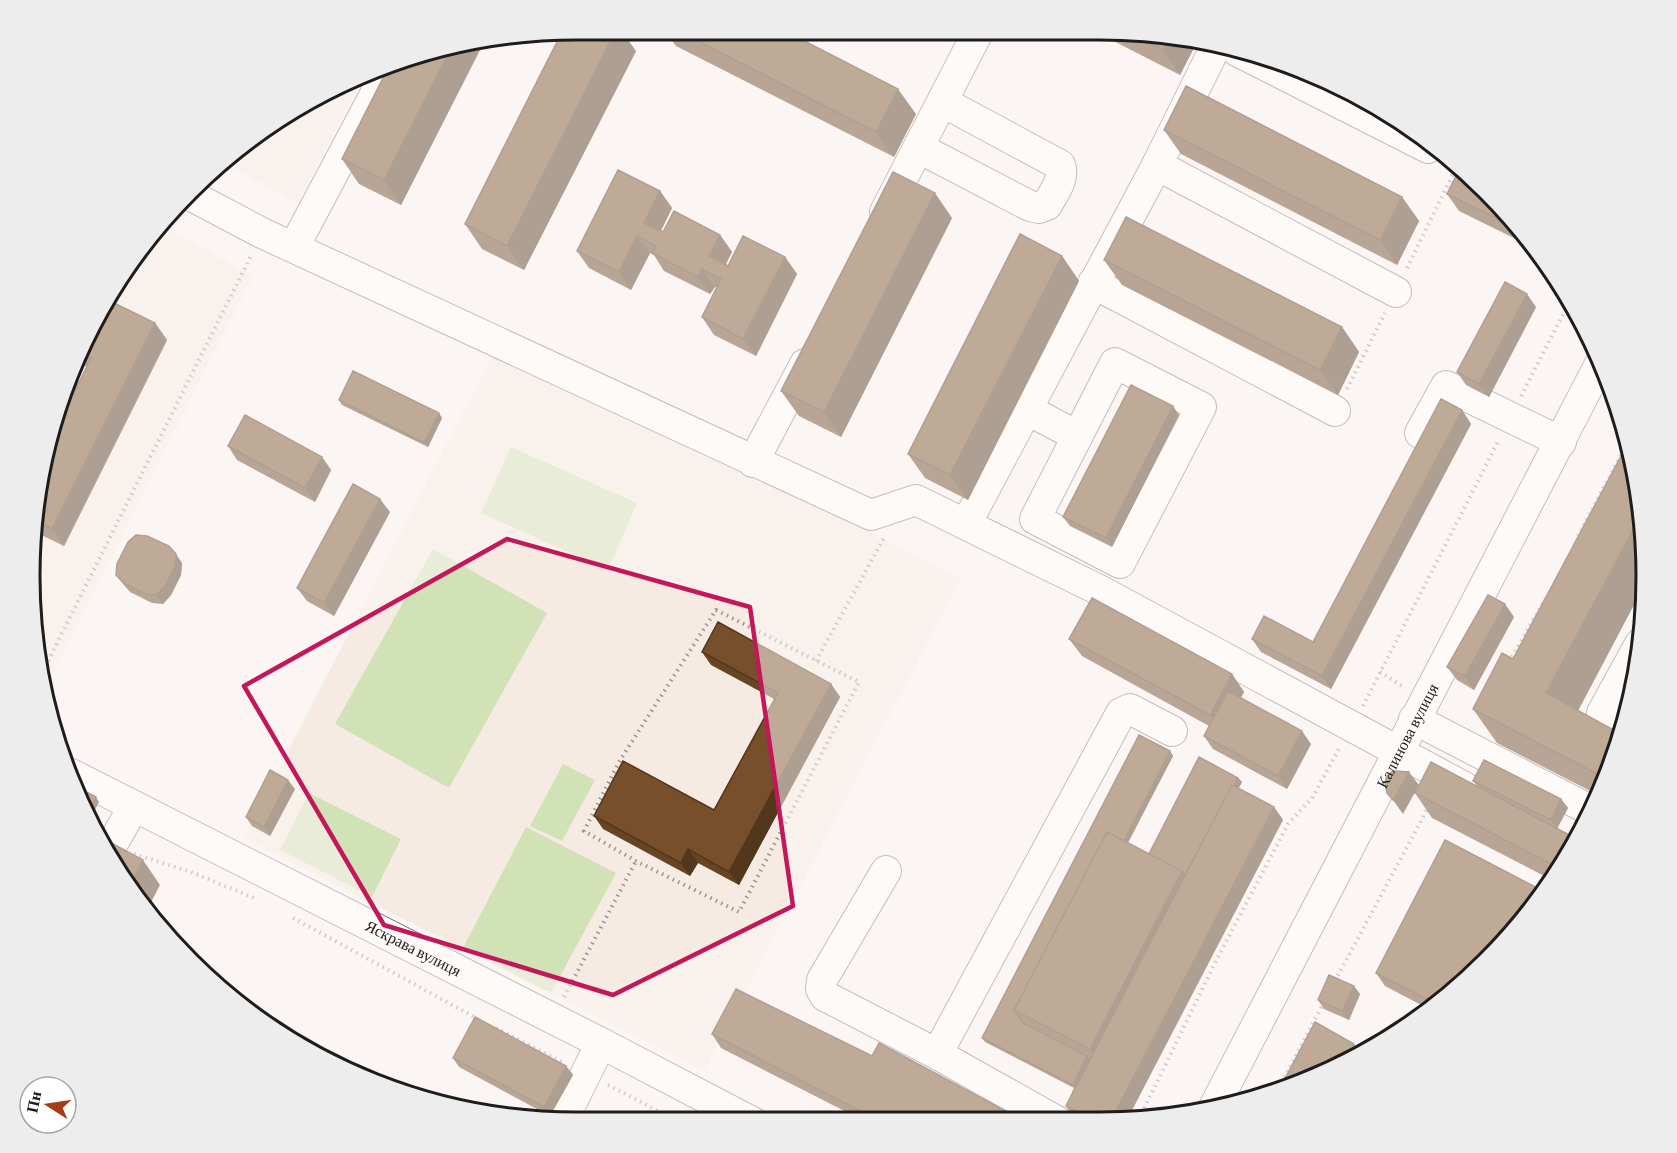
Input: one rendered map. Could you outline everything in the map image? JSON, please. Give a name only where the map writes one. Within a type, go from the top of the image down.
[{"type":"street","points":[[875,232],[974,40]]},
{"type":"street","points":[[966,524],[1156,165],[1213,53]]},
{"type":"street","points":[[1272,69],[1408,138]]},
{"type":"street","points":[[294,247],[385,76]]},
{"type":"street","points":[[919,148],[1030,207],[1039,208],[1047,205],[1061,180],[1063,172],[1060,165],[943,102]]},
{"type":"street","points":[[1156,165],[1396,292]]},
{"type":"street","points":[[196,198],[262,233],[871,515],[916,500],[1101,591],[1484,798]]},
{"type":"street","points":[[1093,283],[1335,411]]},
{"type":"street","points":[[753,462],[819,336]]},
{"type":"street","points":[[1115,363],[1201,407],[1120,563],[1035,519],[1077,436],[1115,363]]},
{"type":"street","name":"Калинова вулиця","points":[[1218,1099],[1596,372]]},
{"type":"street","points":[[1420,432],[1446,386],[1561,442]]},
{"type":"street","points":[[1026,409],[1077,436]]},
{"type":"street","points":[[1616,721],[1602,713],[1629,664]]},
{"type":"street","points":[[937,1054],[1121,713],[1130,709],[1172,731]]},
{"type":"street","points":[[1414,719],[1584,807]]},
{"type":"street","name":"Яскрава вулиця","points":[[79,778],[601,1042],[733,1112]]},
{"type":"street","points":[[112,844],[134,806]]},
{"type":"street","points":[[886,871],[822,980],[821,989],[825,996],[937,1054],[1040,1112]]},
{"type":"street","points":[[567,1112],[601,1042]]},
{"type":"path","points":[[48,662],[262,233]]},
{"type":"path","points":[[1143,1110],[1217,959],[1288,824],[1312,798],[1352,727],[1565,310]]},
{"type":"path","points":[[816,661],[903,504]]},
{"type":"path","points":[[716,610],[860,682],[739,912],[636,861],[585,831],[620,762],[716,610]]},
{"type":"path","points":[[116,850],[191,872],[255,898]]},
{"type":"path","points":[[560,1005],[636,861]]},
{"type":"path","points":[[286,914],[480,1020]]},
{"type":"path","points":[[490,1025],[660,1112]]},
{"type":"highlighted area","points":[[507,539],[750,607],[793,906],[613,995],[384,925],[244,686]]},
{"type":"shaded area","points":[[358,87],[298,203],[231,167],[250,151],[308,112]]},
{"type":"shaded area","points":[[169,229],[253,276],[51,680],[45,646],[40,576],[45,507],[51,472],[69,404],[96,339],[131,279]]},
{"type":"shaded area","points":[[495,350],[721,457],[961,578],[704,1071],[243,838]]},
{"type":"green space","points":[[511,447],[637,503],[608,570],[481,513]]},
{"type":"green space","points":[[433,549],[547,613],[449,788],[335,724]]},
{"type":"green space","points":[[563,764],[595,780],[562,841],[530,826]]},
{"type":"green space","points":[[309,793],[401,839],[372,897],[280,850]]},
{"type":"green space","points":[[526,827],[616,873],[551,993],[463,948]]},
{"type":"building","points":[[611,40],[507,246],[465,224],[557,41]]},
{"type":"building","points":[[696,40],[802,40],[898,89],[876,132]]},
{"type":"building","points":[[1149,43],[1166,45],[1163,50]]},
{"type":"building","points":[[446,57],[384,180],[342,159],[384,76]]},
{"type":"building","points":[[1186,86],[1402,197],[1380,240],[1164,130]]},
{"type":"building","points":[[618,170],[660,191],[644,223],[663,232],[674,211],[720,235],[709,256],[728,266],[743,236],[785,257],[743,339],[702,317],[721,279],[702,269],[698,277],[652,253],[656,246],[637,236],[619,272],[577,251]]},
{"type":"building","points":[[893,172],[935,193],[824,412],[781,391]]},
{"type":"building","points":[[1456,176],[1480,197],[1500,220],[1447,194]]},
{"type":"building","points":[[1126,217],[1342,327],[1320,370],[1104,260]]},
{"type":"building","points":[[1020,234],[1062,256],[950,475],[908,454]]},
{"type":"building","points":[[1505,282],[1527,294],[1479,384],[1457,372]]},
{"type":"building","points":[[115,303],[155,323],[52,529],[43,524],[51,472],[69,404],[91,358],[88,356]]},
{"type":"building","points":[[353,371],[439,413],[424,443],[339,400]]},
{"type":"building","points":[[1131,385],[1173,406],[1106,538],[1063,517]]},
{"type":"building","points":[[1441,399],[1462,410],[1322,676],[1252,639],[1264,616],[1313,642]]},
{"type":"building","points":[[245,415],[322,457],[305,488],[228,446]]},
{"type":"building","points":[[1622,454],[1634,528],[1546,693],[1614,730],[1599,775],[1473,709],[1502,653],[1513,659]]},
{"type":"building","points":[[353,484],[380,499],[324,603],[297,588]]},
{"type":"building","points":[[136,535],[147,536],[169,546],[176,554],[175,566],[165,586],[156,595],[145,594],[124,583],[116,575],[117,564],[128,542]]},
{"type":"building","points":[[1488,595],[1505,604],[1465,676],[1447,667]]},
{"type":"building","points":[[1092,598],[1232,674],[1210,715],[1069,639]]},
{"type":"building","points":[[718,622],[831,684],[729,872],[688,849],[681,863],[594,816],[623,761],[714,810],[778,693],[702,652]]},
{"type":"building","points":[[1228,691],[1302,731],[1278,776],[1204,736]]},
{"type":"building","points":[[1139,735],[1170,751],[1124,841],[1107,832],[1014,1010],[1023,1023],[1087,1056],[1073,1085],[982,1038]]},
{"type":"building","points":[[1199,757],[1238,778],[1234,786],[1232,785],[1185,875],[1182,871],[1149,854]]},
{"type":"building","points":[[1484,760],[1561,799],[1551,820],[1473,781]]},
{"type":"building","points":[[1431,762],[1570,835],[1552,864],[1415,793]]},
{"type":"building","points":[[270,770],[288,780],[264,827],[246,817]]},
{"type":"building","points":[[1393,771],[1409,772],[1393,800],[1387,793],[1385,783],[1387,776]]},
{"type":"building","points":[[1232,785],[1274,807],[1115,1112],[1078,1112],[1066,1106]]},
{"type":"building","points":[[85,791],[96,797],[92,805]]},
{"type":"building","points":[[1107,832],[1182,871],[1090,1049],[1014,1010]]},
{"type":"building","points":[[1445,840],[1537,888],[1480,956],[1429,1000],[1376,973]]},
{"type":"building","points":[[112,843],[143,860],[134,878]]},
{"type":"building","points":[[1329,975],[1354,986],[1342,1011],[1318,1000]]},
{"type":"building","points":[[736,989],[872,1056],[879,1043],[1008,1112],[862,1112],[712,1034]]},
{"type":"building","points":[[475,1017],[566,1066],[544,1107],[453,1058]]},
{"type":"building","points":[[1315,1022],[1354,1044],[1351,1050],[1338,1057],[1284,1080]]}]
